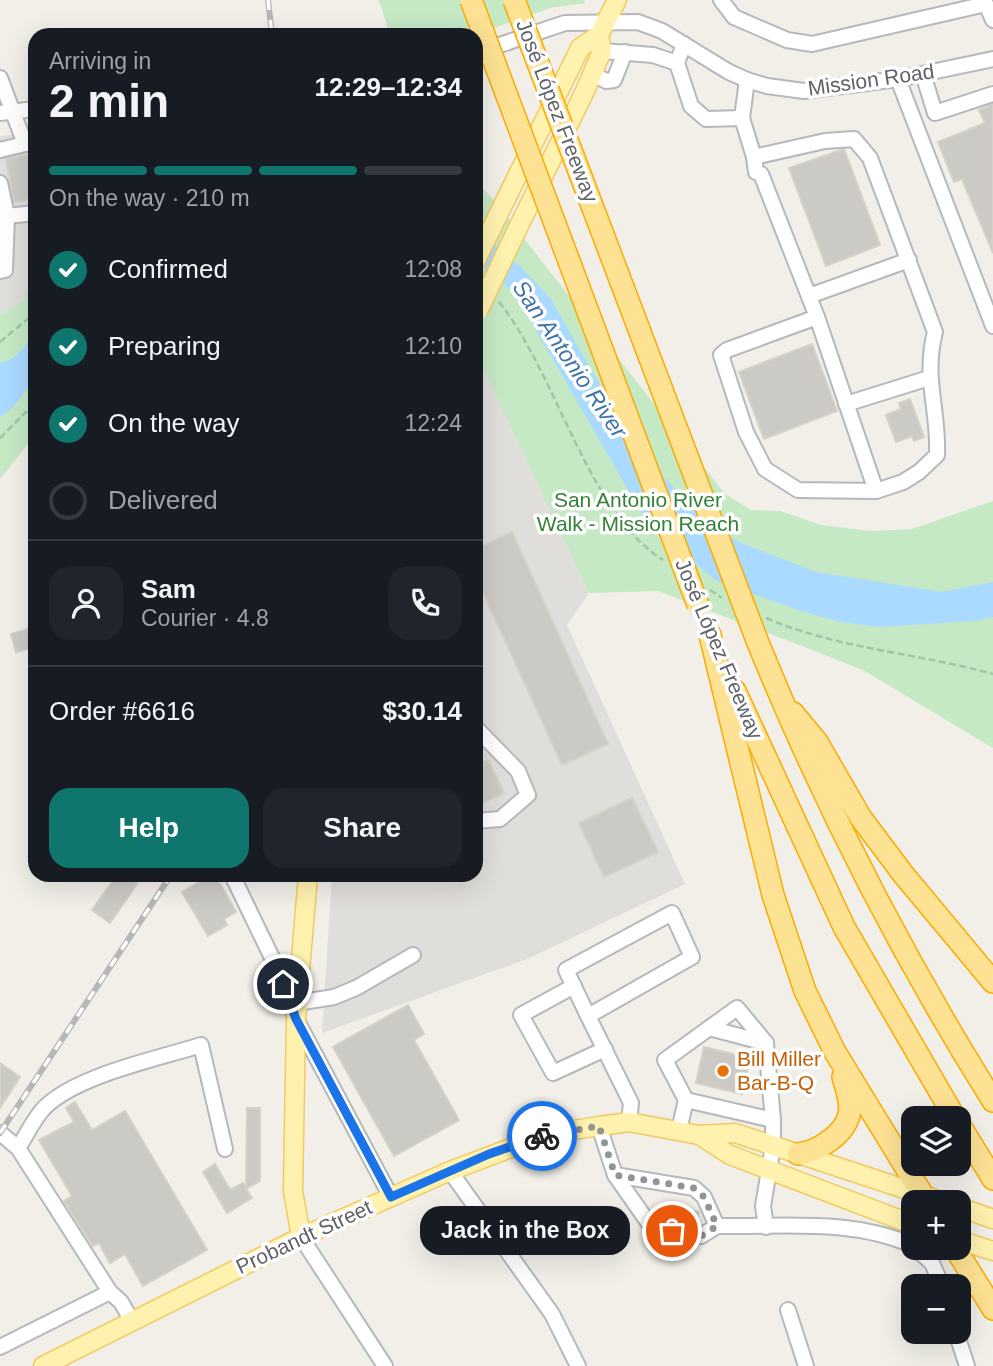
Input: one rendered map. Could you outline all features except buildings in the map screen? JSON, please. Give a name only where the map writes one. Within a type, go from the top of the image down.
[{"type":"highway","name":"José López Freeway","points":[[471,0],[482,28]]},
{"type":"highway","name":"José López Freeway","points":[[514,0],[780,699],[845,838],[946,1024],[993,1101]]},
{"type":"highway","name":"José López Freeway","points":[[483,32],[710,635],[786,806],[844,927],[948,1106]]},
{"type":"highway","points":[[710,635],[784,933],[804,991],[835,1052],[919,1190]]},
{"type":"highway","points":[[780,699],[817,742],[861,818],[903,874],[993,982]]},
{"type":"highway","points":[[798,1154],[807,1153],[830,1140],[849,1115],[848,1094],[835,1052]]},
{"type":"highway","points":[[971,1143],[993,1179]]},
{"type":"highway","points":[[962,1260],[993,1309]]},
{"type":"main road","points":[[483,301],[592,73],[602,36],[617,0]]},
{"type":"main road","points":[[483,246],[580,48],[602,36]]},
{"type":"main road","points":[[301,1237],[293,1191],[296,1011],[307,882]]},
{"type":"main road","name":"Probandt Street","points":[[43,1366],[301,1237],[450,1171],[548,1134],[629,1122],[699,1135],[735,1133],[901,1191]]},
{"type":"main road","name":"Probandt Street","points":[[699,1135],[730,1155],[901,1220]]},
{"type":"main road","points":[[971,1211],[993,1219]]},
{"type":"main road","points":[[971,1244],[993,1251]]},
{"type":"street","points":[[722,0],[734,17],[787,40],[812,44],[986,2],[993,20]]},
{"type":"street","name":"Mission Road","points":[[483,50],[550,26],[602,36],[638,22],[684,44],[747,80],[767,86],[804,91],[898,79],[993,59]]},
{"type":"street","points":[[602,36],[625,52],[653,55],[677,63]]},
{"type":"street","points":[[684,44],[677,63],[685,89],[697,113],[706,119],[742,118]]},
{"type":"street","points":[[592,73],[606,81],[614,80],[625,52]]},
{"type":"street","points":[[923,74],[934,113],[993,94]]},
{"type":"street","points":[[0,78],[6,112],[28,141]]},
{"type":"street","points":[[898,79],[993,326]]},
{"type":"street","points":[[747,80],[742,118],[754,157],[763,171],[761,174],[817,317],[876,491]]},
{"type":"street","points":[[6,112],[28,110]]},
{"type":"street","points":[[754,157],[825,141],[854,139],[870,158],[935,332],[930,351],[929,378],[938,427],[937,455],[919,472],[903,482],[876,491],[798,490],[765,469],[746,432],[721,355],[727,350],[817,317]]},
{"type":"street","points":[[0,150],[28,144]]},
{"type":"street","points":[[0,183],[7,216],[5,270],[0,271]]},
{"type":"street","points":[[7,216],[28,214]]},
{"type":"street","points":[[808,296],[909,260]]},
{"type":"street","points":[[846,404],[929,378]]},
{"type":"street","points":[[483,735],[518,772],[528,795],[500,820],[483,821]]},
{"type":"street","points":[[235,882],[296,1011],[391,1197]]},
{"type":"street","points":[[588,1016],[692,957],[672,913],[565,970],[631,1103],[629,1122]]},
{"type":"street","points":[[296,1011],[356,988],[413,955]]},
{"type":"street","points":[[573,986],[521,1015],[553,1073],[605,1049]]},
{"type":"street","points":[[679,1130],[686,1100],[664,1060],[737,1008],[766,1043],[773,1120],[773,1146],[763,1206],[766,1227]]},
{"type":"street","points":[[709,1028],[766,1043]]},
{"type":"street","points":[[18,1148],[44,1108],[62,1096],[94,1078],[201,1045],[225,1149]]},
{"type":"street","points":[[686,1100],[773,1120]]},
{"type":"street","points":[[599,1126],[615,1175],[650,1226],[694,1236],[701,1236],[717,1226],[842,1226],[874,1232],[901,1243]]},
{"type":"street","points":[[0,1133],[18,1148],[110,1292],[121,1302],[132,1321]]},
{"type":"street","points":[[450,1171],[552,1314],[578,1366]]},
{"type":"street","points":[[615,1175],[694,1188],[704,1197],[717,1226]]},
{"type":"street","points":[[301,1237],[385,1366]]},
{"type":"street","points":[[0,1347],[110,1292]]},
{"type":"street","points":[[788,1310],[806,1366]]},
{"type":"street","points":[[960,1344],[967,1366]]},
{"type":"path","points":[[0,342],[28,319]]},
{"type":"path","points":[[0,438],[28,409]]},
{"type":"shaded area","points":[[28,134],[28,286],[23,301],[0,315],[0,136]]},
{"type":"shaded area","points":[[483,365],[589,593],[567,625],[685,884],[527,959],[322,1033],[332,882],[483,882]]},
{"type":"green space","points":[[379,0],[584,0],[585,3],[550,8],[483,32],[483,28],[388,28]]},
{"type":"green space","name":"San Antonio River Walk - Mission Reach","points":[[483,188],[725,494],[751,510],[780,511],[821,525],[870,531],[912,529],[993,501],[993,748],[865,671],[797,644],[658,591],[589,593],[483,367]]},
{"type":"green space","points":[[28,286],[28,444],[0,479],[0,315],[23,301]]},
{"type":"water","name":"San Antonio River","points":[[483,237],[521,267],[551,299],[633,443],[707,524],[741,543],[816,572],[942,592],[993,582],[993,617],[974,621],[880,627],[841,622],[798,610],[717,581],[649,526],[511,290],[483,267]]},
{"type":"water","points":[[28,341],[28,387],[13,407],[0,417],[0,363],[12,359]]},
{"type":"railway","points":[[268,0],[271,28]]},
{"type":"railway","points":[[0,1133],[166,882]]},
{"type":"way so far","points":[[542,1136],[599,1126],[615,1175],[694,1188],[700,1192],[717,1226],[701,1236],[672,1231]]},
{"type":"place","name":"Bill Miller Bar-B-Q","points":[[723,1071]]},
{"type":"place","name":"Jack in the Box","points":[[672,1231]]},
{"type":"route","points":[[283,984],[296,1019],[391,1197],[489,1154],[542,1136]]}]
